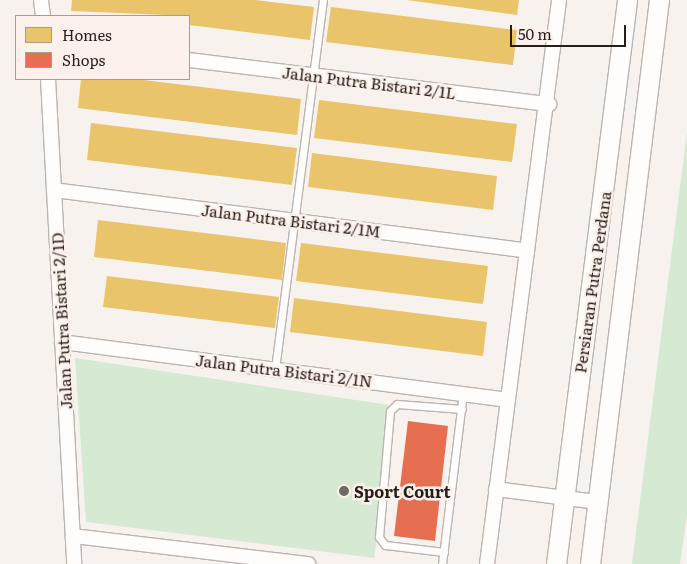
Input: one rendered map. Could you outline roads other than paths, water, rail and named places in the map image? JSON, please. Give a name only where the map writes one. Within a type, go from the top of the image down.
[{"type":"main road","name":"Persiaran Putra Perdana","points":[[556,564],[627,0]]},
{"type":"main road","name":"Persiaran Putra Perdana","points":[[590,564],[660,0]]},
{"type":"street","points":[[41,0],[42,15]]},
{"type":"street","points":[[487,564],[507,400],[549,104],[559,0]]},
{"type":"street","name":"Jalan Putra Bistari 2/1L","points":[[190,60],[549,104]]},
{"type":"street","name":"Jalan Putra Bistari 2/1D","points":[[48,80],[74,564]]},
{"type":"street","name":"Jalan Putra Bistari 2/1M","points":[[54,190],[528,252]]},
{"type":"street","name":"Jalan Putra Bistari 2/1N","points":[[62,342],[507,400]]},
{"type":"street","points":[[496,489],[597,502]]},
{"type":"street","points":[[73,536],[303,564]]},
{"type":"lane","points":[[275,369],[310,74],[323,0]]},
{"type":"lane","points":[[442,564],[463,393]]},
{"type":"lane","points":[[444,552],[385,545],[378,537],[390,411],[397,404],[462,408]]},
{"type":"place","name":"Sport Court","points":[[344,491]]}]
